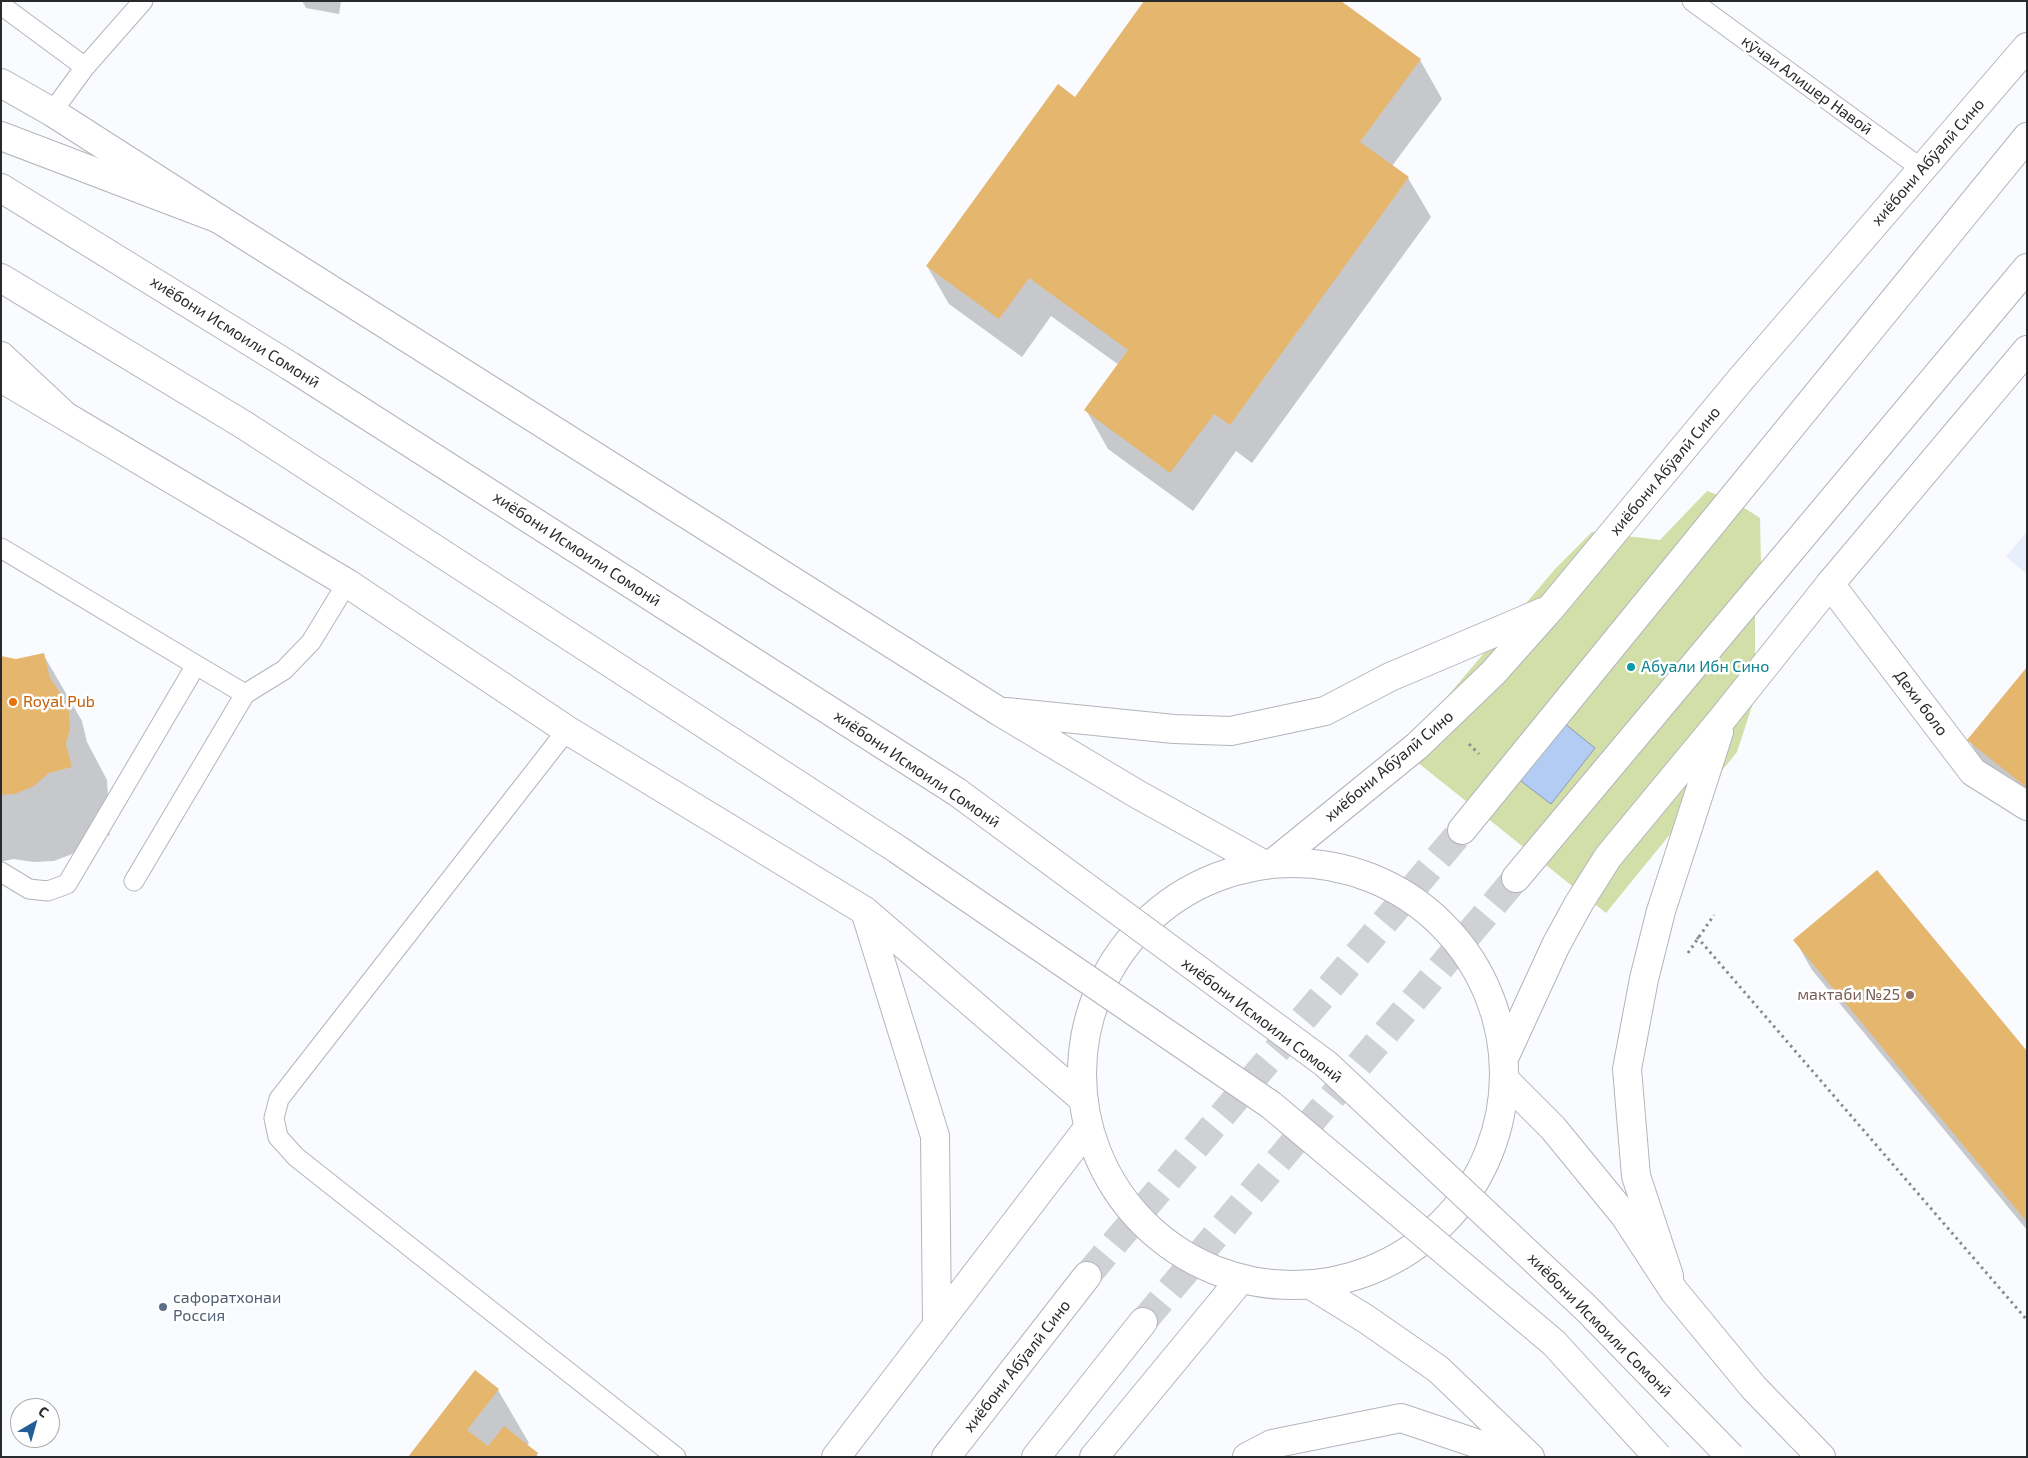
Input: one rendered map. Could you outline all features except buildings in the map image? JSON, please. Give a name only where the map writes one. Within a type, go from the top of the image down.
[{"type":"main road","name":"хиёбони Абӯалӣ Сино","points":[[1269,864],[1417,746],[1493,673],[1550,609],[1741,379],[2027,47]]},
{"type":"main road","points":[[1,83],[52,112],[1000,712],[1137,794],[1269,864]]},
{"type":"main road","points":[[1,136],[219,219]]},
{"type":"main road","points":[[1462,830],[2027,136]]},
{"type":"main road","name":"хиёбони Исмоили Сомонӣ","points":[[1,188],[290,366],[957,792],[1326,1064],[1587,1309],[1732,1457]]},
{"type":"main road","points":[[1516,878],[2027,268]]},
{"type":"main road","points":[[1,278],[244,425],[897,849],[1271,1105],[1554,1344],[1658,1457]]},
{"type":"main road","points":[[1820,1457],[1754,1388],[1674,1292],[1619,1209],[1505,1068],[1492,1002],[1466,953],[1429,912],[1382,882],[1329,866],[1269,864],[1212,878],[1164,906],[1125,945],[1098,992],[1083,1046],[1084,1100],[1088,1128],[1110,1179],[1144,1224],[1189,1258],[1242,1280],[1311,1285],[1371,1271],[1425,1241],[1467,1196],[1495,1141],[1505,1068],[1556,945],[1579,903],[1608,857],[1723,718],[1830,584],[2027,350]]},
{"type":"main road","points":[[1,356],[61,412]]},
{"type":"main road","points":[[1,378],[347,582],[567,730],[865,911],[1084,1100]]},
{"type":"main road","name":"Дехи боло","points":[[1830,584],[1973,772],[2027,806]]},
{"type":"main road","points":[[1000,712],[1174,729],[1231,731],[1325,710],[1390,677],[1550,609]]},
{"type":"main road","points":[[1674,1292],[1636,1176],[1627,1069],[1644,979],[1662,911],[1723,718]]},
{"type":"main road","points":[[865,911],[935,1136],[936,1325]]},
{"type":"main road","points":[[836,1457],[1088,1128]]},
{"type":"main road","name":"хиёбони Абӯалӣ Сино","points":[[946,1457],[1087,1276]]},
{"type":"main road","points":[[1094,1457],[1242,1280]]},
{"type":"main road","points":[[1311,1285],[1366,1319],[1438,1369],[1530,1457]]},
{"type":"main road","points":[[1036,1457],[1143,1322]]},
{"type":"main road","points":[[1247,1457],[1272,1444],[1401,1418],[1517,1457]]},
{"type":"lane","points":[[52,112],[85,67],[143,1]]},
{"type":"lane","name":"кӯчаи Алишер Навоӣ","points":[[1692,1],[1922,168]]},
{"type":"lane","points":[[1,5],[85,67]]},
{"type":"lane","points":[[1,548],[245,694]]},
{"type":"lane","points":[[134,881],[245,694],[284,670],[311,642],[347,582]]},
{"type":"lane","points":[[1,872],[29,888],[48,891],[67,884],[196,665]]},
{"type":"lane","points":[[567,730],[279,1099],[274,1118],[278,1137],[296,1157],[676,1457]]},
{"type":"path","points":[[1684,959],[1697,937],[1714,915]]},
{"type":"path","points":[[1697,937],[2027,1320]]},
{"type":"shaded area","points":[[2027,531],[2027,574],[2006,557]]},
{"type":"green space","points":[[1707,491],[1732,500],[1760,518],[1761,564],[1755,617],[1755,697],[1737,752],[1606,913],[1402,750],[1555,569],[1592,532],[1660,540]]},
{"type":"water","points":[[1554,715],[1595,748],[1551,804],[1509,772]]},
{"type":"tunnel","points":[[1087,1276],[1462,830]]},
{"type":"tunnel","points":[[1143,1322],[1516,878]]},
{"type":"place","name":"Абуали Ибн Сино","points":[[1631,667]]},
{"type":"place","name":"Royal Pub","points":[[13,702]]},
{"type":"place","name":"мактаби №25","points":[[1910,995]]},
{"type":"place","name":"сафоратхонаи Россия","points":[[163,1307]]}]
